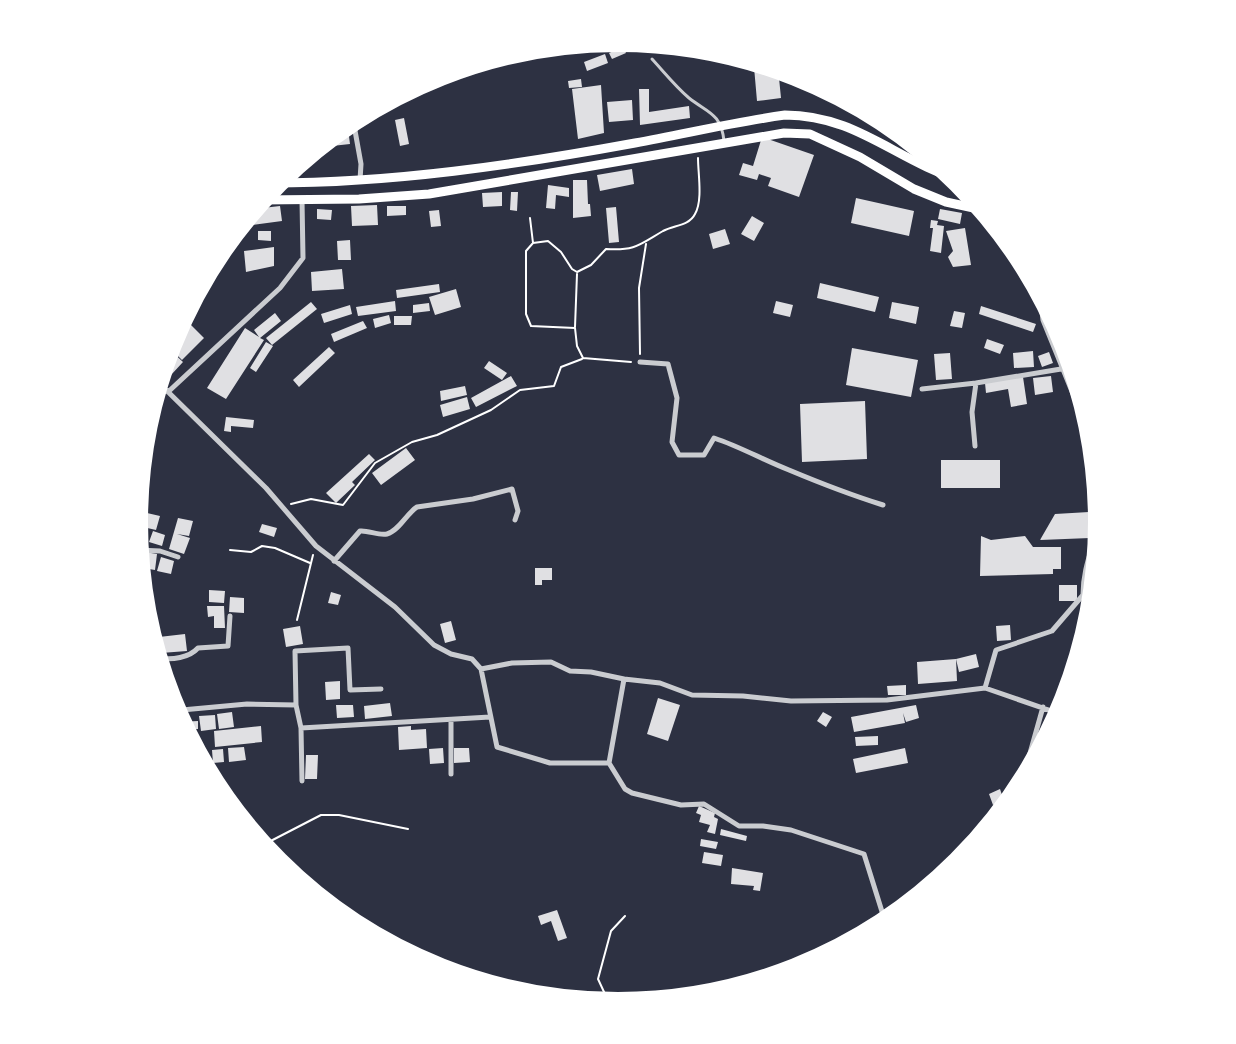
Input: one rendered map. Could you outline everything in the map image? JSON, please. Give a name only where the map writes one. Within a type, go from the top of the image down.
[{"type":"highway","points":[[290,183],[360,181],[493,166],[785,115],[810,115],[862,133],[932,170]]},
{"type":"highway","points":[[273,200],[429,194],[784,133],[810,134],[860,157],[914,189],[946,202],[969,207]]},
{"type":"street","points":[[355,131],[361,164],[360,181]]},
{"type":"street","points":[[168,392],[280,288],[303,258],[302,200]]},
{"type":"street","points":[[1043,316],[1072,395]]},
{"type":"street","points":[[640,362],[668,364],[677,398],[672,442],[679,455],[704,455],[714,438],[743,447],[785,469],[837,490],[883,505]]},
{"type":"street","points":[[922,389],[1061,369]]},
{"type":"street","points":[[975,446],[972,412],[976,383]]},
{"type":"street","points":[[165,389],[283,508],[316,546],[395,607],[434,645],[451,654],[472,659],[481,669],[497,747],[550,763],[609,763]]},
{"type":"street","points":[[334,561],[360,531],[387,534],[417,507],[473,499],[512,489],[518,511],[515,520]]},
{"type":"street","points":[[147,550],[178,557]]},
{"type":"street","points":[[985,688],[996,650],[1052,631],[1083,595],[1083,572],[1089,556]]},
{"type":"street","points":[[166,659],[193,654],[198,648],[228,646],[230,616]]},
{"type":"street","points":[[302,781],[295,651],[348,648],[350,690],[381,689]]},
{"type":"street","points":[[481,669],[542,661],[570,671],[660,683],[692,695],[791,701],[887,700],[985,688],[1051,710]]},
{"type":"street","points":[[624,679],[609,763],[625,789],[681,805],[704,804],[739,826],[791,830],[864,854],[882,912]]},
{"type":"street","points":[[185,710],[247,704],[296,705]]},
{"type":"street","points":[[1031,751],[1043,707]]},
{"type":"street","points":[[301,728],[490,717]]},
{"type":"street","points":[[451,720],[451,774]]},
{"type":"lane","points":[[652,59],[689,98],[714,115],[722,125],[724,142]]},
{"type":"path","points":[[577,272],[591,265],[606,249],[621,250],[646,244],[664,230],[694,217],[699,147]]},
{"type":"path","points":[[530,218],[533,243]]},
{"type":"path","points":[[575,328],[531,326],[526,314],[526,251],[533,243],[548,241],[577,272]]},
{"type":"path","points":[[283,508],[311,499],[343,505],[375,463],[412,442],[437,435],[491,410],[520,390],[554,386],[561,367],[583,358],[640,362],[639,288],[646,244]]},
{"type":"path","points":[[577,272],[575,328],[577,346],[583,358]]},
{"type":"path","points":[[230,550],[251,552],[262,546],[275,548],[310,563]]},
{"type":"path","points":[[297,620],[316,546]]},
{"type":"path","points":[[270,841],[321,815],[339,815],[408,829]]},
{"type":"path","points":[[605,994],[598,979],[611,931],[625,916]]},
{"type":"building","points":[[618,50],[626,53],[612,59],[609,53]]},
{"type":"building","points":[[605,54],[608,63],[587,71],[584,62]]},
{"type":"building","points":[[754,70],[779,78],[781,98],[757,101]]},
{"type":"building","points":[[581,79],[582,87],[569,88],[568,81]]},
{"type":"building","points":[[601,85],[604,133],[578,139],[572,89]]},
{"type":"building","points":[[639,89],[649,89],[649,112],[689,106],[690,118],[640,125]]},
{"type":"building","points":[[632,100],[633,120],[609,122],[607,102]]},
{"type":"building","points":[[404,118],[409,144],[400,146],[395,120]]},
{"type":"building","points":[[349,135],[350,144],[334,146]]},
{"type":"building","points":[[762,137],[814,155],[799,197],[768,186],[771,178],[759,174],[757,180],[739,175],[743,163],[753,166]]},
{"type":"building","points":[[632,169],[634,184],[600,191],[597,175]]},
{"type":"building","points":[[573,180],[587,180],[591,216],[573,218]]},
{"type":"building","points":[[548,185],[569,188],[569,197],[556,195],[555,209],[546,208]]},
{"type":"building","points":[[502,192],[502,206],[483,207],[482,193]]},
{"type":"building","points":[[511,192],[518,192],[517,211],[510,210]]},
{"type":"building","points":[[856,198],[914,211],[909,236],[851,223]]},
{"type":"building","points":[[377,205],[378,225],[352,226],[351,206]]},
{"type":"building","points":[[280,206],[282,221],[252,225],[263,211]]},
{"type":"building","points":[[387,206],[406,206],[406,215],[387,216]]},
{"type":"building","points":[[616,207],[619,242],[609,243],[606,208]]},
{"type":"building","points":[[317,209],[332,210],[331,220],[317,219]]},
{"type":"building","points":[[940,209],[962,213],[960,224],[938,219]]},
{"type":"building","points":[[439,210],[441,226],[431,227],[429,211]]},
{"type":"building","points":[[752,216],[764,223],[754,241],[741,234]]},
{"type":"building","points":[[931,220],[944,226],[941,253],[930,251]]},
{"type":"building","points":[[965,228],[971,265],[953,267],[948,257],[953,251],[946,231]]},
{"type":"building","points":[[725,229],[730,244],[713,249],[709,234]]},
{"type":"building","points":[[258,231],[271,231],[271,241],[258,240]]},
{"type":"building","points":[[350,240],[351,260],[338,260],[337,241]]},
{"type":"building","points":[[274,247],[274,266],[246,272],[244,251]]},
{"type":"building","points":[[342,269],[344,289],[312,291],[311,272]]},
{"type":"building","points":[[820,283],[879,297],[875,312],[817,298]]},
{"type":"building","points":[[439,284],[440,292],[397,298],[396,290]]},
{"type":"building","points":[[456,289],[461,307],[435,315],[429,297]]},
{"type":"building","points":[[395,301],[396,311],[358,316],[356,307]]},
{"type":"building","points":[[776,301],[793,305],[790,317],[773,313]]},
{"type":"building","points":[[311,302],[317,309],[272,345],[266,338]]},
{"type":"building","points":[[892,302],[919,307],[916,324],[889,318]]},
{"type":"building","points":[[429,303],[430,311],[413,313],[413,305]]},
{"type":"building","points":[[350,305],[352,314],[324,323],[321,314]]},
{"type":"building","points":[[981,306],[1036,324],[1033,332],[979,314]]},
{"type":"building","points":[[954,311],[965,313],[962,328],[950,326]]},
{"type":"building","points":[[275,313],[281,321],[260,338],[264,340],[226,399],[207,388],[245,328],[259,337],[254,330]]},
{"type":"building","points":[[389,315],[391,323],[375,328],[373,319]]},
{"type":"building","points":[[394,316],[412,316],[411,325],[394,325]]},
{"type":"building","points":[[363,321],[367,328],[334,342],[331,334]]},
{"type":"building","points":[[190,324],[204,338],[182,360],[177,355]]},
{"type":"building","points":[[987,339],[1004,345],[1000,354],[984,348]]},
{"type":"building","points":[[266,342],[273,346],[256,372],[250,368]]},
{"type":"building","points":[[329,347],[335,353],[299,387],[293,380]]},
{"type":"building","points":[[852,348],[918,360],[911,397],[846,385]]},
{"type":"building","points":[[1033,351],[1034,367],[1014,368],[1013,353]]},
{"type":"building","points":[[1049,352],[1053,363],[1042,367],[1038,356]]},
{"type":"building","points":[[950,353],[952,379],[936,380],[934,354]]},
{"type":"building","points":[[176,356],[183,362],[170,374]]},
{"type":"building","points":[[489,361],[507,373],[502,380],[484,368]]},
{"type":"building","points":[[511,376],[517,386],[476,407],[471,398]]},
{"type":"building","points":[[1051,376],[1053,392],[1035,395],[1033,378]]},
{"type":"building","points":[[1023,377],[1027,404],[1011,407],[1008,389],[986,393],[985,383]]},
{"type":"building","points":[[465,386],[467,395],[441,401],[440,391]]},
{"type":"building","points":[[467,397],[470,409],[443,417],[440,405]]},
{"type":"building","points":[[865,401],[867,459],[802,462],[800,404]]},
{"type":"building","points":[[226,417],[254,420],[253,428],[231,426],[231,432],[224,431]]},
{"type":"building","points":[[406,448],[415,460],[381,485],[372,473]]},
{"type":"building","points":[[369,454],[375,460],[336,503],[326,493]]},
{"type":"building","points":[[941,460],[1000,460],[1000,488],[941,488]]},
{"type":"building","points":[[1089,512],[1089,538],[1040,540],[1055,514]]},
{"type":"building","points":[[146,513],[160,516],[156,530],[146,528]]},
{"type":"building","points":[[178,518],[193,521],[189,536],[177,534],[190,538],[184,554],[169,549]]},
{"type":"building","points":[[262,524],[277,528],[274,537],[259,532]]},
{"type":"building","points":[[153,531],[165,535],[162,546],[149,542]]},
{"type":"building","points":[[981,536],[991,540],[1025,536],[1033,547],[1061,547],[1061,569],[1053,569],[1053,574],[980,576]]},
{"type":"building","points":[[147,552],[157,554],[155,570],[149,569]]},
{"type":"building","points":[[161,557],[174,561],[171,574],[157,571]]},
{"type":"building","points":[[535,568],[552,568],[552,580],[542,580],[542,585],[535,585]]},
{"type":"building","points":[[1059,585],[1077,585],[1077,601],[1059,601]]},
{"type":"building","points":[[209,590],[225,591],[224,603],[209,602]]},
{"type":"building","points":[[331,592],[341,595],[338,605],[328,603]]},
{"type":"building","points":[[230,597],[244,598],[244,613],[229,612]]},
{"type":"building","points":[[207,606],[224,606],[225,628],[214,628],[214,616],[208,617]]},
{"type":"building","points":[[451,621],[456,640],[445,643],[440,624]]},
{"type":"building","points":[[1010,625],[1011,640],[997,641],[996,626]]},
{"type":"building","points":[[300,626],[303,644],[286,647],[283,629]]},
{"type":"building","points":[[185,634],[187,651],[165,653],[160,637]]},
{"type":"building","points":[[976,654],[979,667],[959,672],[956,659]]},
{"type":"building","points":[[956,659],[957,681],[918,684],[917,662]]},
{"type":"building","points":[[340,681],[340,699],[326,700],[325,682]]},
{"type":"building","points":[[906,685],[906,695],[888,695],[887,686]]},
{"type":"building","points":[[658,698],[680,705],[668,741],[647,734]]},
{"type":"building","points":[[390,703],[392,716],[365,719],[364,706]]},
{"type":"building","points":[[336,705],[353,705],[354,717],[337,718]]},
{"type":"building","points":[[916,705],[919,718],[906,722],[903,713],[905,723],[854,732],[851,717]]},
{"type":"building","points":[[232,712],[234,727],[219,729],[217,714]]},
{"type":"building","points":[[823,712],[832,717],[826,727],[817,721]]},
{"type":"building","points":[[215,715],[216,729],[201,731],[199,716]]},
{"type":"building","points":[[191,721],[198,721],[198,729],[194,729]]},
{"type":"building","points":[[261,726],[262,742],[215,747],[214,731]]},
{"type":"building","points":[[411,726],[411,730],[426,729],[427,748],[399,750],[398,727]]},
{"type":"building","points":[[878,736],[878,745],[856,746],[855,737]]},
{"type":"building","points":[[244,747],[246,760],[229,762],[228,748]]},
{"type":"building","points":[[443,748],[444,763],[430,764],[429,749]]},
{"type":"building","points":[[454,748],[469,748],[470,762],[454,763]]},
{"type":"building","points":[[905,748],[908,763],[856,773],[853,759]]},
{"type":"building","points":[[223,749],[224,762],[213,763],[212,750]]},
{"type":"building","points":[[306,755],[318,755],[317,779],[305,779]]},
{"type":"building","points":[[1000,789],[1002,795],[993,805],[989,794]]},
{"type":"building","points":[[699,806],[715,813],[714,817],[718,819],[715,834],[707,832],[710,825],[699,822],[701,815],[696,813]]},
{"type":"building","points":[[721,829],[747,836],[746,841],[720,835]]},
{"type":"building","points":[[701,839],[718,842],[716,849],[700,846]]},
{"type":"building","points":[[704,852],[723,855],[721,866],[702,863]]},
{"type":"building","points":[[732,868],[763,873],[760,891],[753,890],[754,886],[731,884]]},
{"type":"building","points":[[557,910],[567,938],[558,941],[551,921],[541,925],[538,916]]}]
